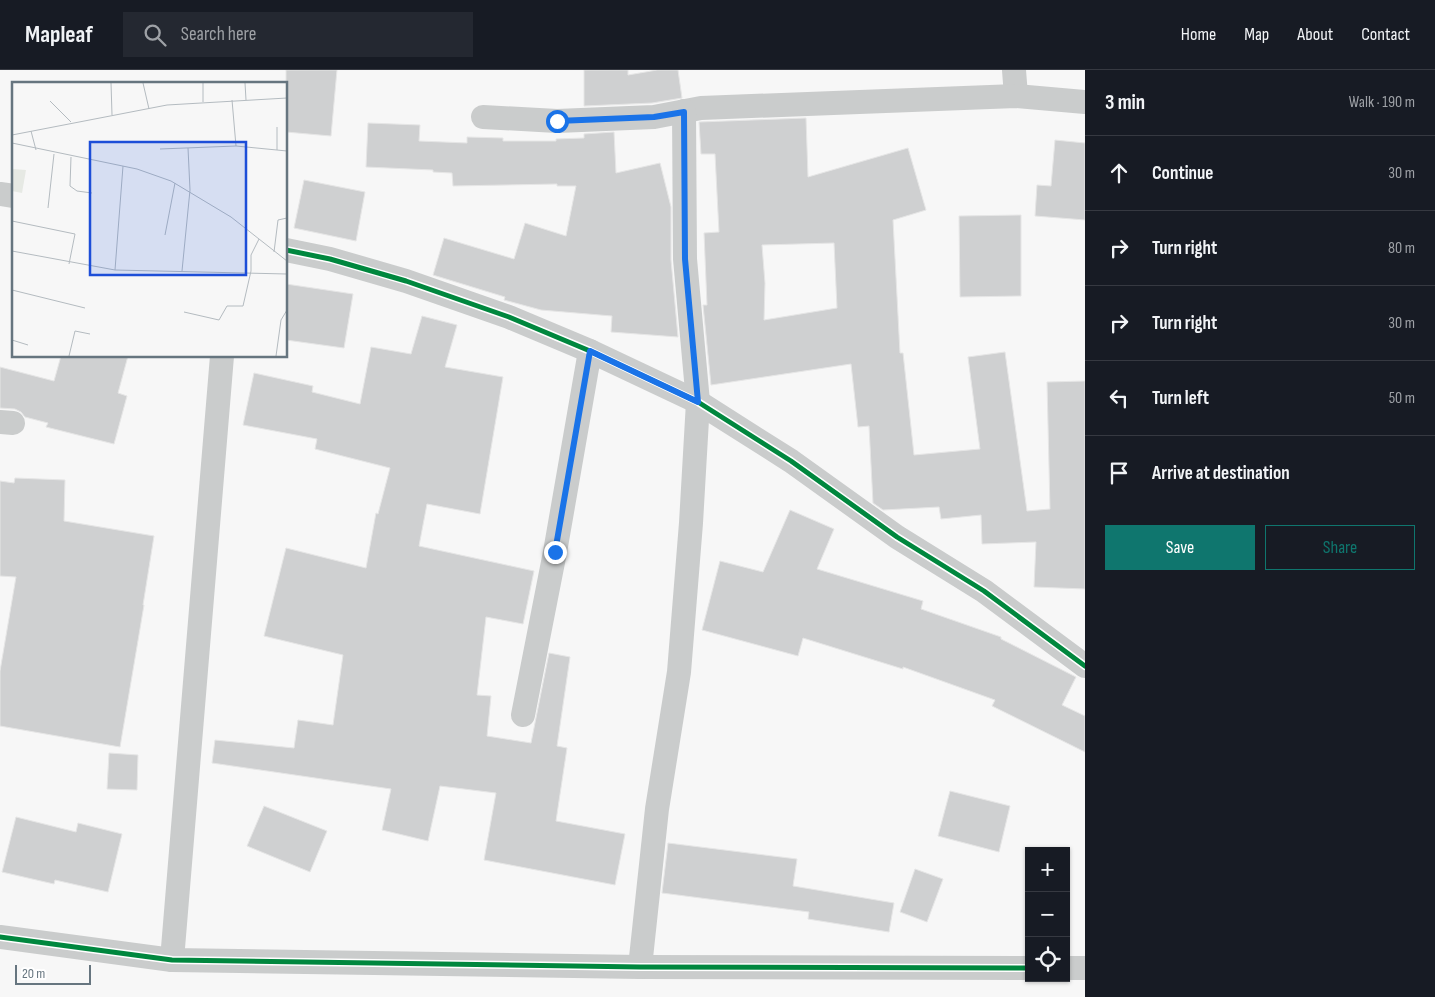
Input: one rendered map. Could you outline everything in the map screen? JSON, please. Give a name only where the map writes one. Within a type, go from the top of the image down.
[{"type":"street","points":[[1014,70],[1016,96]]},
{"type":"street","points":[[483,117],[557,121],[654,117],[701,108],[1016,96],[1085,102]]},
{"type":"street","points":[[640,967],[657,810],[678,672],[691,523],[698,402],[685,259],[684,112]]},
{"type":"street","points":[[288,250],[406,281],[510,317],[590,351],[698,402],[790,461],[897,537],[984,591],[1085,666]]},
{"type":"street","points":[[523,716],[555,552],[590,351]]},
{"type":"street","points":[[172,960],[222,358]]},
{"type":"street","points":[[0,937],[172,960],[640,967],[1025,968]]},
{"type":"street","points":[[1070,968],[1085,968]]},
{"type":"building","points":[[286,70],[337,70],[331,136],[288,132],[288,82],[286,82]]},
{"type":"building","points":[[584,70],[628,70],[628,75],[657,70],[678,70],[682,98],[652,103],[584,106]]},
{"type":"building","points":[[806,118],[808,177],[908,148],[926,210],[893,220],[900,353],[903,353],[914,455],[980,449],[968,357],[1005,352],[1027,511],[1050,509],[1047,382],[1085,381],[1085,589],[1034,587],[1036,542],[982,544],[981,515],[941,519],[939,507],[883,510],[873,503],[869,426],[858,427],[851,364],[711,385],[703,305],[707,305],[704,233],[719,232],[715,154],[701,154],[699,122]],"holes":[[[834,243],[837,308],[764,320],[765,283],[762,245]]]},
{"type":"building","points":[[368,123],[420,125],[419,141],[467,143],[467,137],[503,138],[503,141],[556,141],[556,139],[584,138],[584,134],[614,132],[616,173],[660,163],[671,207],[671,260],[678,337],[611,332],[612,316],[541,310],[504,300],[505,297],[433,275],[444,238],[514,259],[525,223],[566,236],[576,186],[557,186],[557,184],[453,186],[452,173],[433,172],[433,170],[366,167]]},
{"type":"building","points":[[1055,140],[1085,143],[1085,220],[1035,216],[1037,185],[1051,186]]},
{"type":"building","points":[[304,180],[365,192],[356,241],[294,228]]},
{"type":"building","points":[[1021,215],[1021,296],[960,297],[959,216]]},
{"type":"building","points":[[288,284],[353,294],[344,348],[288,340]]},
{"type":"building","points":[[422,316],[457,325],[445,367],[503,377],[480,514],[427,504],[419,546],[534,571],[523,624],[486,617],[477,695],[491,696],[487,736],[531,743],[549,653],[570,657],[557,746],[567,748],[556,821],[625,834],[615,885],[484,860],[496,793],[440,786],[428,841],[382,830],[391,789],[212,763],[215,740],[294,748],[298,720],[333,725],[343,655],[264,636],[286,548],[366,568],[376,513],[378,514],[390,468],[315,449],[317,439],[243,425],[254,373],[313,386],[312,392],[360,404],[371,347],[411,354]]},
{"type":"building","points":[[60,358],[127,358],[118,393],[127,396],[114,444],[46,427],[48,423],[25,417],[15,409],[0,408],[0,367],[54,381]]},
{"type":"building","points":[[15,478],[65,480],[64,521],[154,536],[120,747],[0,726],[0,671],[16,577],[0,576],[0,481],[14,483]]},
{"type":"building","points":[[790,510],[834,529],[817,569],[923,601],[921,609],[1001,637],[1001,639],[1076,677],[1062,705],[1085,716],[1085,752],[992,706],[995,700],[903,667],[903,669],[803,638],[798,656],[702,630],[720,561],[763,572]]},
{"type":"building","points":[[109,753],[138,755],[137,790],[107,789]]},
{"type":"building","points":[[950,791],[1010,806],[999,852],[938,836]]},
{"type":"building","points":[[264,806],[327,831],[310,872],[247,846]]},
{"type":"building","points":[[16,817],[76,832],[78,823],[122,834],[108,892],[55,880],[54,884],[2,872]]},
{"type":"building","points":[[668,843],[797,859],[793,886],[894,903],[889,932],[808,919],[809,912],[662,893]]},
{"type":"building","points":[[915,869],[943,879],[927,922],[900,912]]},
{"type":"cycle path","points":[[288,250],[330,259],[406,281],[509,317],[590,351],[698,402],[791,461],[897,537],[984,591],[1085,666]]},
{"type":"cycle path","points":[[0,937],[172,960],[640,967],[1025,968]]},
{"type":"route","points":[[555,552],[590,351],[698,402],[685,259],[684,112],[654,117],[557,121]]}]
